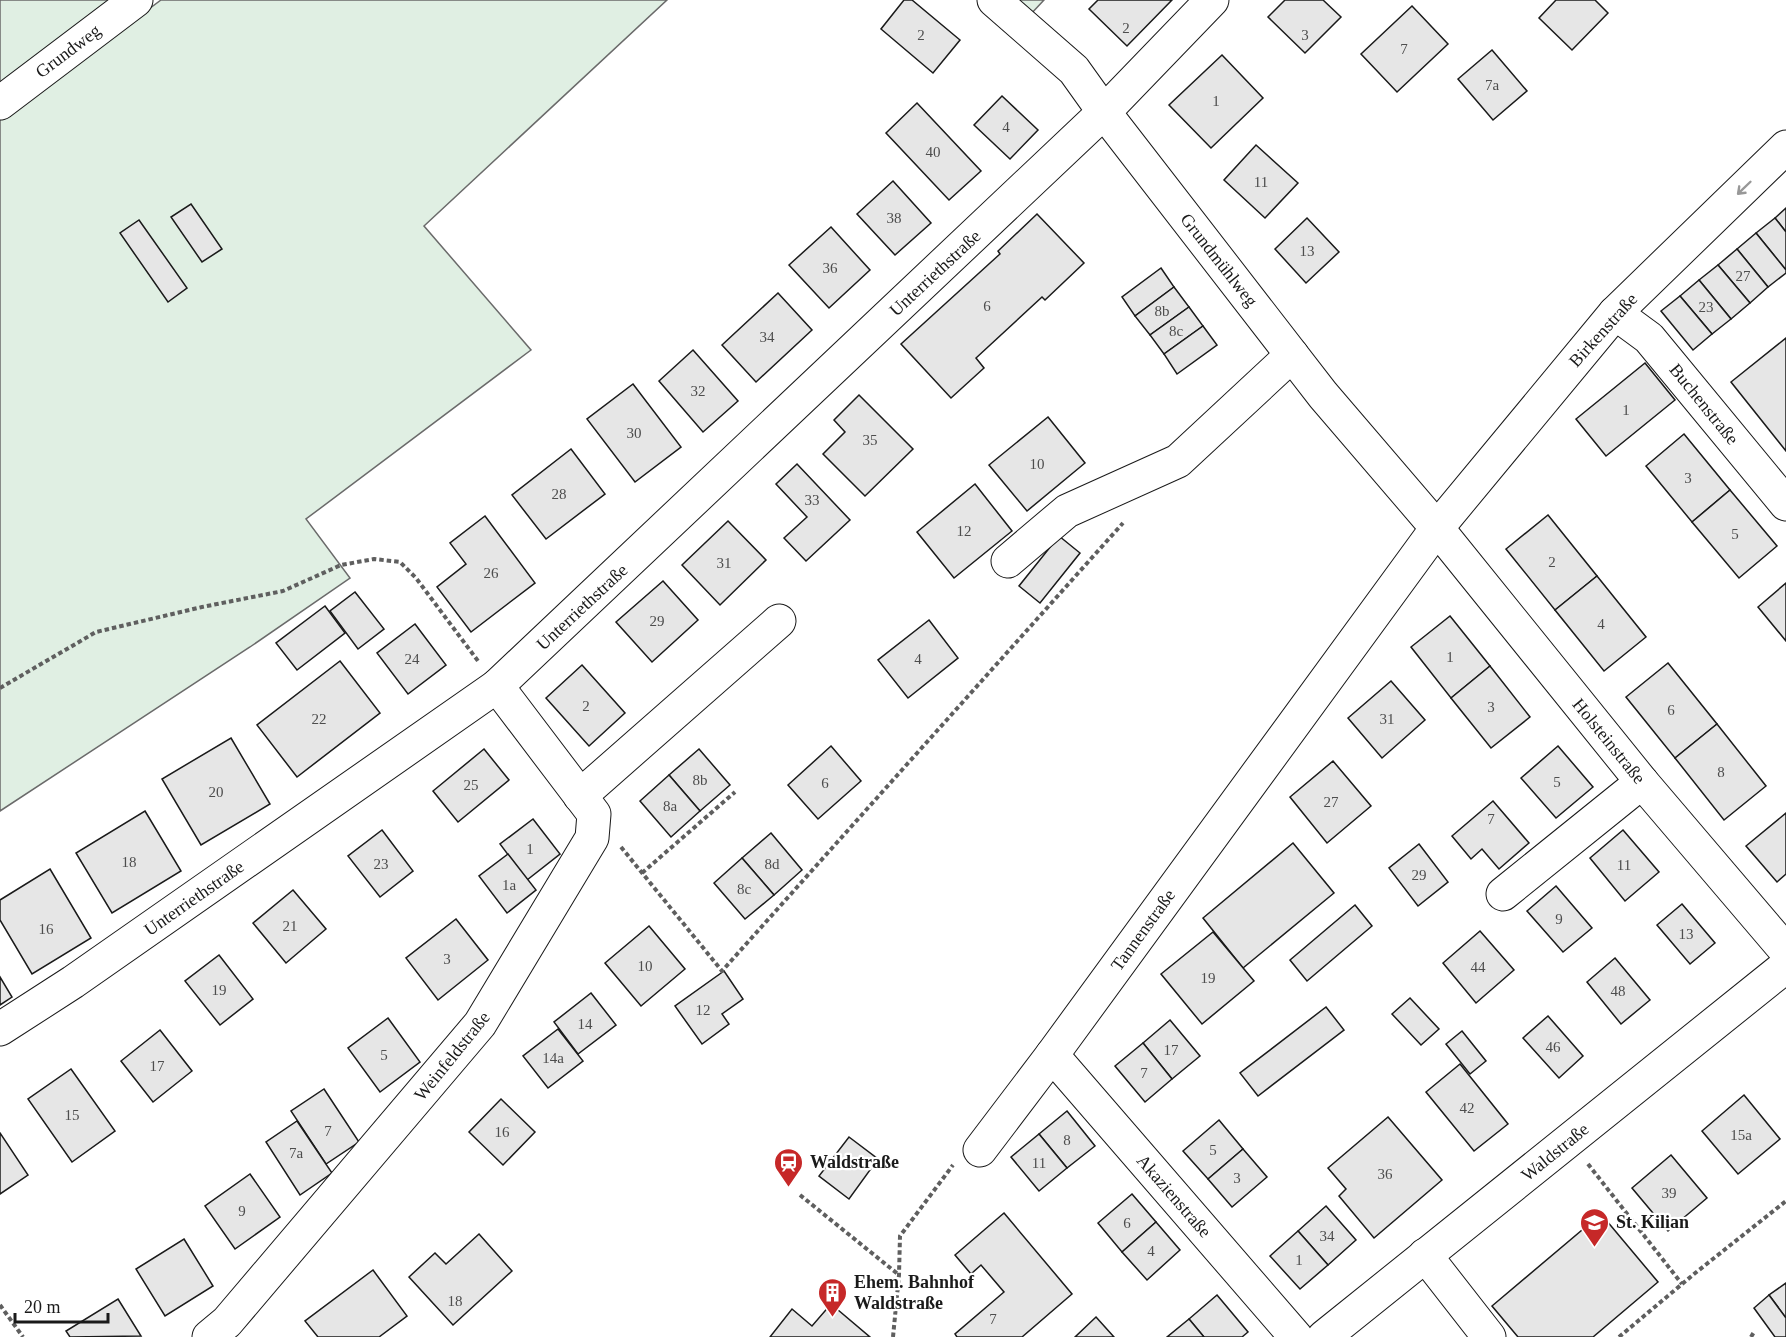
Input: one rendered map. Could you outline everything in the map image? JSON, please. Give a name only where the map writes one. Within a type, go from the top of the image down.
[{"type":"street","name":"Grundweg","points":[[0,103],[136,0]]},
{"type":"street","name":"Grundmühlweg","points":[[994,0],[1074,70],[1292,355],[1437,528]]},
{"type":"street","name":"Unterriethstraße","points":[[0,1029],[73,982],[497,686],[1104,112],[1212,0]]},
{"type":"street","name":"Birkenstraße","points":[[1437,528],[1615,313],[1786,147]]},
{"type":"street","name":"Buchenstraße","points":[[1615,313],[1650,338],[1786,504]]},
{"type":"street","points":[[1008,561],[1067,511],[1178,461],[1292,355]]},
{"type":"street","name":"Holsteinstraße","points":[[1437,528],[1642,782],[1786,951]]},
{"type":"street","name":"Tannenstraße","points":[[980,1150],[1437,528]]},
{"type":"street","points":[[497,686],[587,805],[779,621]]},
{"type":"street","points":[[1503,894],[1642,782]]},
{"type":"street","name":"Weinfeldstraße","points":[[209,1337],[227,1322],[480,1024],[592,838],[587,805]]},
{"type":"street","name":"Waldstraße","points":[[1324,1337],[1786,966]]},
{"type":"street","name":"Akazienstraße","points":[[1052,1055],[1296,1337]]},
{"type":"street","points":[[1425,1256],[1490,1337]]},
{"type":"path","points":[[587,805],[722,971],[1123,523]]},
{"type":"path","points":[[0,688],[96,632],[283,591],[341,565],[374,560],[400,562],[416,578],[497,686]]},
{"type":"path","points":[[642,873],[735,792]]},
{"type":"path","points":[[1569,1140],[1682,1284]]},
{"type":"path","points":[[893,1337],[900,1236],[962,1153],[980,1150]]},
{"type":"path","points":[[800,1196],[899,1275]]},
{"type":"path","points":[[1619,1337],[1786,1201]]},
{"type":"path","points":[[0,1305],[23,1337]]},
{"type":"path","points":[[1750,1337],[1754,1332]]},
{"type":"green space","points":[[0,0],[120,0],[0,90]]},
{"type":"green space","points":[[161,0],[667,0],[424,226],[531,350],[306,519],[350,578],[250,647],[0,811],[0,120]]},
{"type":"green space","points":[[1012,0],[1044,0],[1030,15]]},
{"type":"building","points":[[904,0],[912,0],[960,40],[933,73],[881,29]]},
{"type":"building","points":[[1098,0],[1172,0],[1127,46],[1089,9]]},
{"type":"building","points":[[1285,0],[1323,0],[1341,17],[1305,53],[1268,17]]},
{"type":"building","points":[[1556,0],[1595,0],[1608,13],[1572,50],[1539,18]]},
{"type":"building","points":[[1412,6],[1448,44],[1397,92],[1361,54]]},
{"type":"building","points":[[1492,50],[1527,91],[1493,120],[1458,79]]},
{"type":"building","points":[[1222,55],[1263,98],[1211,148],[1169,105]]},
{"type":"building","points":[[1002,96],[1038,130],[1010,159],[974,125]]},
{"type":"building","points":[[917,103],[981,171],[949,200],[886,133]]},
{"type":"building","points":[[1256,145],[1298,183],[1265,218],[1224,180]]},
{"type":"building","points":[[893,181],[931,223],[895,255],[857,214]]},
{"type":"building","points":[[191,204],[222,249],[202,262],[171,217]]},
{"type":"building","points":[[1786,208],[1786,232],[1775,218]]},
{"type":"building","points":[[1037,214],[1084,263],[1045,300],[1042,297],[976,358],[984,368],[951,398],[901,344],[1000,254],[998,251]]},
{"type":"building","points":[[1307,218],[1339,252],[1306,283],[1275,249]]},
{"type":"building","points":[[1775,218],[1786,232],[1786,270],[1756,233]]},
{"type":"building","points":[[139,220],[187,288],[168,302],[120,233]]},
{"type":"building","points":[[831,227],[870,270],[829,308],[789,265]]},
{"type":"building","points":[[1756,233],[1786,270],[1786,273],[1768,287],[1737,249]]},
{"type":"building","points":[[1737,249],[1768,287],[1750,303],[1718,265]]},
{"type":"building","points":[[1718,265],[1750,303],[1731,319],[1699,280]]},
{"type":"building","points":[[1161,268],[1174,287],[1135,316],[1122,297]]},
{"type":"building","points":[[1699,280],[1731,319],[1712,334],[1680,296]]},
{"type":"building","points":[[1174,287],[1189,307],[1150,335],[1135,316]]},
{"type":"building","points":[[778,293],[812,330],[756,382],[722,345]]},
{"type":"building","points":[[1680,296],[1712,334],[1693,350],[1661,311]]},
{"type":"building","points":[[1189,307],[1203,326],[1164,354],[1150,335]]},
{"type":"building","points":[[1203,326],[1217,345],[1177,374],[1164,354]]},
{"type":"building","points":[[1786,338],[1786,451],[1731,382]]},
{"type":"building","points":[[693,350],[738,401],[703,432],[659,381]]},
{"type":"building","points":[[1645,363],[1675,400],[1606,456],[1576,419]]},
{"type":"building","points":[[633,384],[681,447],[635,482],[587,419]]},
{"type":"building","points":[[859,395],[913,449],[865,496],[823,454],[845,432],[834,420]]},
{"type":"building","points":[[1048,417],[1085,463],[1027,511],[989,465]]},
{"type":"building","points":[[1684,434],[1730,490],[1692,522],[1646,466]]},
{"type":"building","points":[[571,449],[605,494],[546,539],[512,495]]},
{"type":"building","points":[[797,464],[850,520],[806,561],[784,538],[807,517],[776,484]]},
{"type":"building","points":[[975,484],[1012,531],[954,578],[917,532]]},
{"type":"building","points":[[1730,490],[1777,546],[1739,578],[1692,522]]},
{"type":"building","points":[[1548,515],[1597,576],[1555,610],[1506,549]]},
{"type":"building","points":[[485,516],[535,583],[471,632],[437,587],[466,564],[450,543]]},
{"type":"building","points":[[728,521],[766,560],[720,605],[682,565]]},
{"type":"building","points":[[1059,536],[1080,553],[1040,603],[1019,586]]},
{"type":"building","points":[[1597,576],[1646,637],[1604,671],[1555,610]]},
{"type":"building","points":[[663,581],[698,620],[652,662],[616,622]]},
{"type":"building","points":[[1786,583],[1786,641],[1758,607]]},
{"type":"building","points":[[355,592],[384,629],[358,649],[330,611]]},
{"type":"building","points":[[325,606],[345,633],[297,670],[276,643]]},
{"type":"building","points":[[1450,616],[1490,666],[1451,698],[1411,647]]},
{"type":"building","points":[[929,620],[958,658],[908,698],[878,660]]},
{"type":"building","points":[[415,624],[446,665],[408,694],[377,653]]},
{"type":"building","points":[[340,661],[380,713],[297,777],[257,725]]},
{"type":"building","points":[[1668,663],[1717,724],[1675,758],[1626,697]]},
{"type":"building","points":[[582,665],[625,713],[589,746],[546,698]]},
{"type":"building","points":[[1490,666],[1530,717],[1491,748],[1451,698]]},
{"type":"building","points":[[1391,681],[1425,720],[1382,758],[1348,718]]},
{"type":"building","points":[[1717,724],[1766,786],[1724,820],[1675,758]]},
{"type":"building","points":[[231,738],[270,804],[201,845],[162,779]]},
{"type":"building","points":[[831,746],[861,781],[818,819],[788,785]]},
{"type":"building","points":[[1558,746],[1593,787],[1556,818],[1521,778]]},
{"type":"building","points":[[484,749],[509,780],[458,822],[433,791]]},
{"type":"building","points":[[699,749],[730,785],[700,811],[669,775]]},
{"type":"building","points":[[1333,761],[1371,806],[1327,843],[1290,797]]},
{"type":"building","points":[[669,775],[700,811],[671,837],[640,801]]},
{"type":"building","points":[[1493,801],[1529,843],[1499,869],[1482,849],[1471,859],[1452,836]]},
{"type":"building","points":[[145,811],[181,871],[112,913],[76,853]]},
{"type":"building","points":[[1786,813],[1786,874],[1777,882],[1746,846]]},
{"type":"building","points":[[533,819],[560,854],[527,880],[500,844]]},
{"type":"building","points":[[382,830],[413,871],[380,897],[348,856]]},
{"type":"building","points":[[1623,830],[1659,872],[1625,901],[1590,858]]},
{"type":"building","points":[[771,833],[802,870],[774,895],[742,858]]},
{"type":"building","points":[[1293,843],[1334,893],[1243,968],[1203,918]]},
{"type":"building","points":[[1419,844],[1448,882],[1418,906],[1389,868]]},
{"type":"building","points":[[508,854],[536,890],[507,913],[479,876]]},
{"type":"building","points":[[742,858],[774,895],[745,919],[714,883]]},
{"type":"building","points":[[50,869],[91,938],[32,974],[0,920],[0,900]]},
{"type":"building","points":[[1556,886],[1592,928],[1563,952],[1527,911]]},
{"type":"building","points":[[293,890],[326,929],[286,963],[253,923]]},
{"type":"building","points":[[1682,904],[1715,943],[1690,964],[1657,925]]},
{"type":"building","points":[[1355,905],[1372,926],[1307,981],[1290,960]]},
{"type":"building","points":[[456,919],[488,960],[438,1000],[406,958]]},
{"type":"building","points":[[649,926],[685,969],[641,1006],[605,963]]},
{"type":"building","points":[[1480,931],[1514,970],[1476,1003],[1443,963]]},
{"type":"building","points":[[1213,932],[1254,981],[1202,1024],[1161,974]]},
{"type":"building","points":[[219,955],[253,999],[220,1025],[185,981]]},
{"type":"building","points":[[1615,958],[1650,1000],[1621,1024],[1587,982]]},
{"type":"building","points":[[724,971],[743,999],[722,1014],[729,1024],[702,1044],[675,1006]]},
{"type":"building","points":[[0,977],[12,997],[0,1005]]},
{"type":"building","points":[[591,993],[616,1025],[578,1054],[554,1022]]},
{"type":"building","points":[[1410,998],[1439,1029],[1421,1045],[1392,1014]]},
{"type":"building","points":[[1326,1007],[1344,1030],[1258,1096],[1240,1073]]},
{"type":"building","points":[[1548,1016],[1583,1056],[1559,1078],[1523,1038]]},
{"type":"building","points":[[388,1018],[420,1062],[380,1092],[348,1048]]},
{"type":"building","points":[[1170,1020],[1200,1056],[1172,1079],[1143,1043]]},
{"type":"building","points":[[558,1029],[583,1061],[548,1088],[523,1056]]},
{"type":"building","points":[[160,1030],[192,1071],[153,1102],[121,1061]]},
{"type":"building","points":[[1462,1031],[1486,1061],[1470,1074],[1446,1044]]},
{"type":"building","points":[[1143,1043],[1172,1079],[1145,1102],[1115,1066]]},
{"type":"building","points":[[1460,1064],[1508,1124],[1474,1151],[1426,1092]]},
{"type":"building","points":[[71,1069],[115,1131],[72,1162],[28,1099]]},
{"type":"building","points":[[324,1089],[359,1142],[326,1164],[291,1111]]},
{"type":"building","points":[[1744,1095],[1780,1139],[1738,1174],[1702,1131]]},
{"type":"building","points":[[501,1099],[535,1132],[503,1165],[469,1132]]},
{"type":"building","points":[[1067,1111],[1095,1146],[1067,1168],[1039,1134]]},
{"type":"building","points":[[1388,1117],[1442,1180],[1374,1238],[1339,1196],[1346,1189],[1328,1168]]},
{"type":"building","points":[[1219,1120],[1243,1149],[1208,1179],[1183,1151]]},
{"type":"building","points":[[297,1121],[332,1173],[300,1195],[266,1142]]},
{"type":"building","points":[[0,1133],[28,1175],[0,1194]]},
{"type":"building","points":[[1039,1134],[1067,1168],[1039,1191],[1011,1157]]},
{"type":"building","points":[[849,1137],[878,1159],[849,1199],[819,1176]]},
{"type":"building","points":[[1243,1149],[1267,1177],[1232,1207],[1208,1179]]},
{"type":"building","points":[[1671,1155],[1707,1198],[1668,1231],[1632,1188]]},
{"type":"building","points":[[250,1174],[280,1217],[235,1249],[205,1206]]},
{"type":"building","points":[[1132,1194],[1156,1222],[1122,1252],[1098,1223]]},
{"type":"building","points":[[1326,1206],[1356,1240],[1328,1265],[1298,1231]]},
{"type":"building","points":[[1004,1213],[1072,1294],[1022,1337],[957,1337],[955,1334],[1004,1292],[981,1265],[971,1274],[955,1255]]},
{"type":"building","name":"St. Kilian","points":[[1601,1214],[1658,1282],[1593,1337],[1518,1337],[1492,1306]]},
{"type":"building","points":[[1156,1222],[1180,1250],[1147,1280],[1122,1252]]},
{"type":"building","points":[[1298,1231],[1328,1265],[1300,1289],[1270,1256]]},
{"type":"building","points":[[479,1234],[512,1271],[453,1325],[409,1277],[435,1253],[446,1264]]},
{"type":"building","points":[[184,1239],[213,1286],[165,1316],[136,1269]]},
{"type":"building","points":[[373,1270],[407,1316],[379,1337],[318,1337],[305,1321]]},
{"type":"building","points":[[1786,1283],[1786,1318],[1769,1295]]},
{"type":"building","points":[[1217,1295],[1248,1332],[1242,1337],[1204,1337],[1189,1319]]},
{"type":"building","points":[[1769,1295],[1786,1318],[1786,1337],[1775,1337],[1754,1308]]},
{"type":"building","points":[[118,1299],[141,1336],[70,1337],[66,1331]]},
{"type":"building","name":"Ehem. Bahnhof Waldstraße","points":[[831,1304],[870,1337],[770,1337],[792,1309],[812,1326]]},
{"type":"building","points":[[1096,1317],[1114,1337],[1075,1337]]},
{"type":"building","points":[[1189,1319],[1204,1337],[1167,1337]]},
{"type":"place","name":"Waldstraße","points":[[789,1188]]},
{"type":"place","name":"St. Kilian","points":[[1595,1248]]},
{"type":"place","name":"Ehem. Bahnhof Waldstraße","points":[[833,1318]]}]
